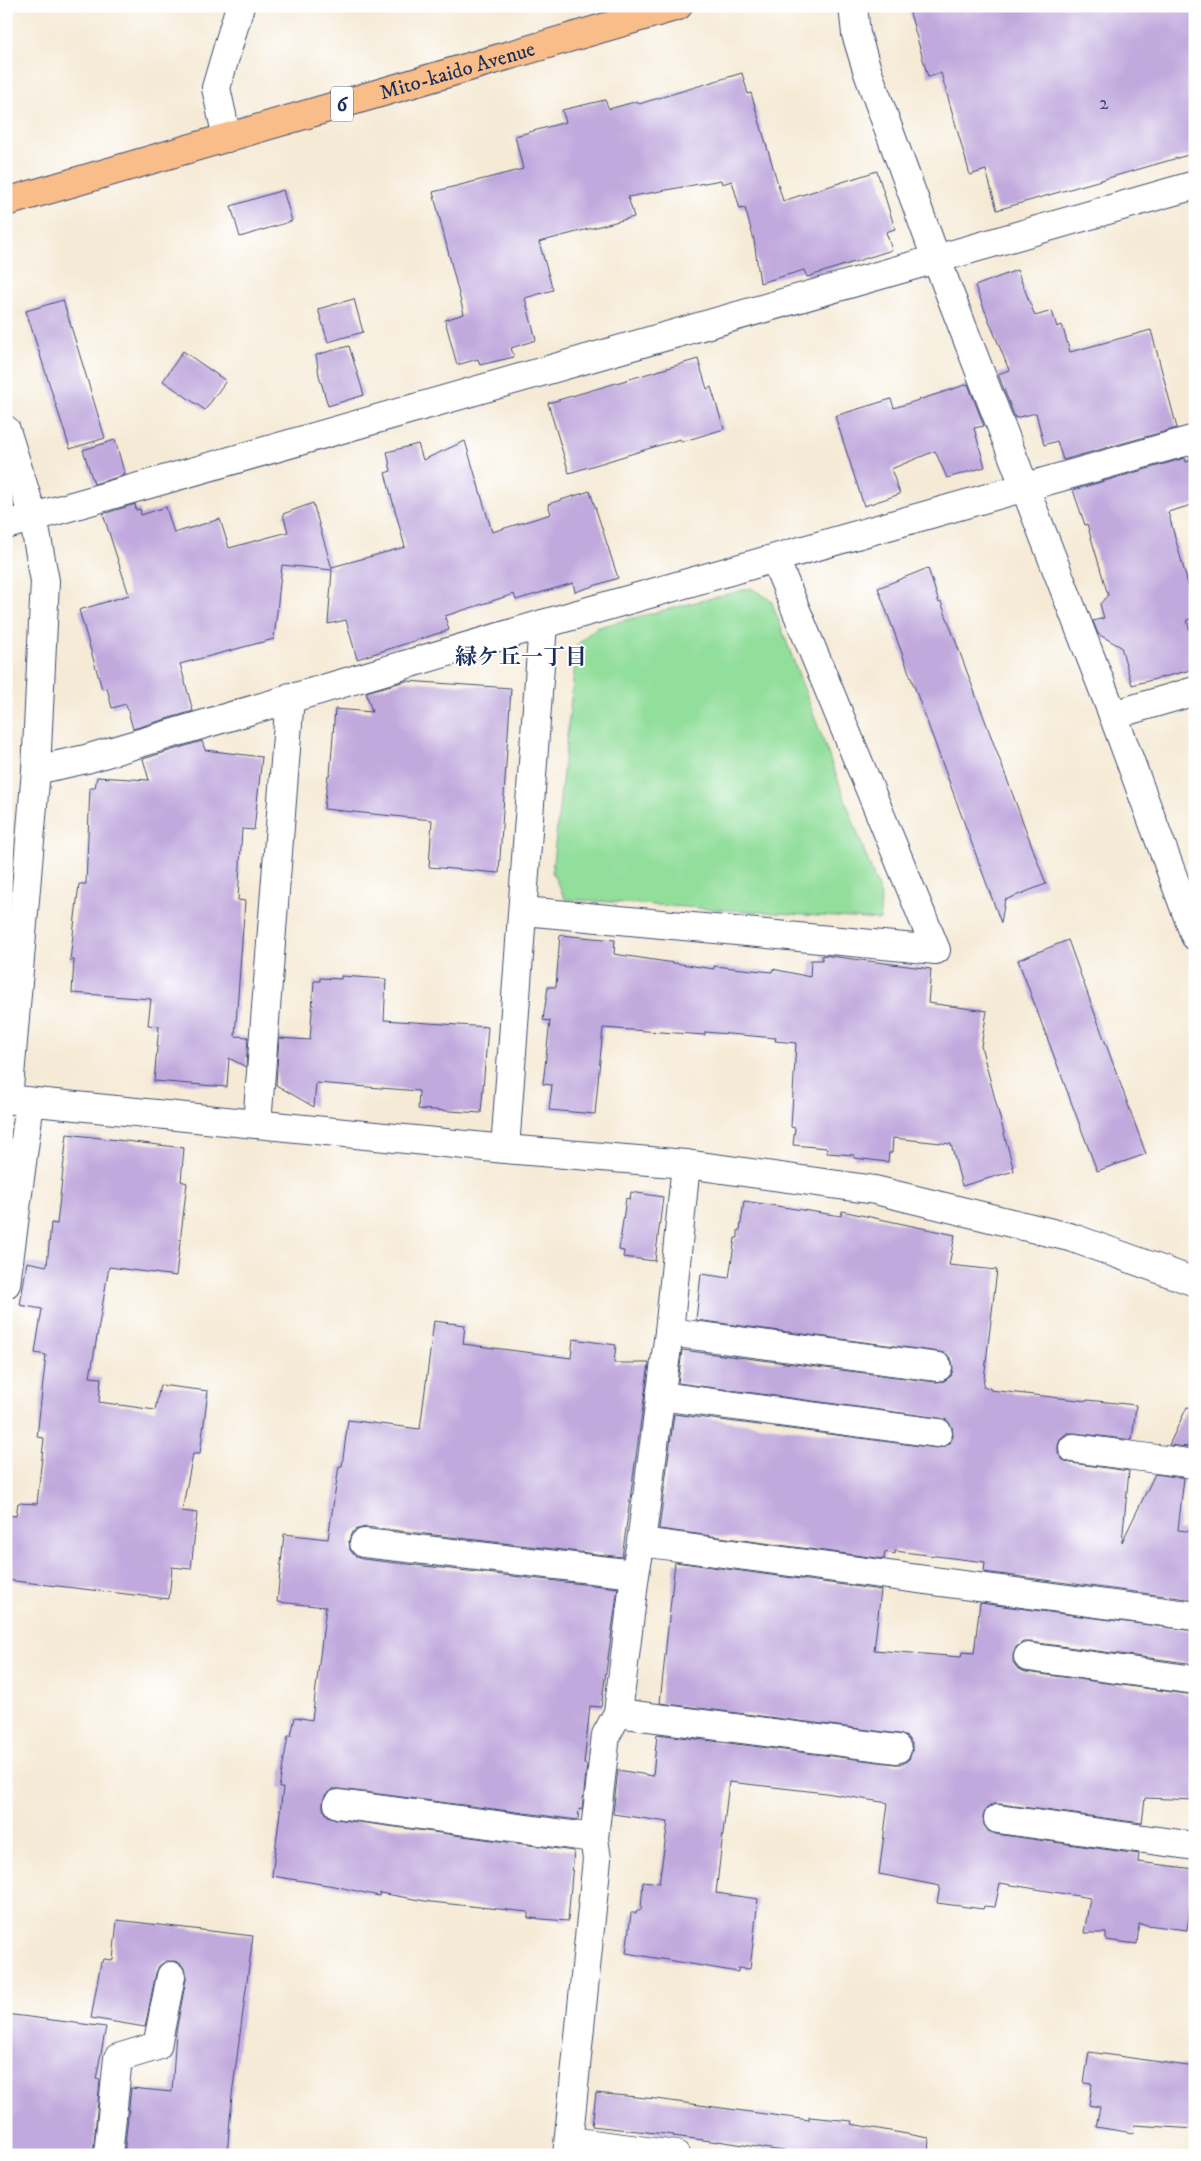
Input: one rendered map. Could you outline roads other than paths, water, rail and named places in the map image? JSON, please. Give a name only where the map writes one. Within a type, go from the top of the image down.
[{"type":"highway","name":"Mito-kaido Avenue","points":[[6,202],[678,6]]},
{"type":"street","points":[[227,138],[216,88],[240,6]]},
{"type":"street","points":[[853,6],[856,34],[868,73],[937,260],[1113,715],[1195,936]]},
{"type":"street","points":[[6,525],[1195,185]]},
{"type":"street","points":[[6,430],[33,517],[44,581],[36,770],[15,1100],[6,1284]]},
{"type":"street","points":[[36,770],[86,759],[290,697],[1195,439]]},
{"type":"street","points":[[524,911],[936,950],[775,559]]},
{"type":"street","points":[[505,1150],[524,911],[543,624]]},
{"type":"street","points":[[1113,715],[1195,691]]},
{"type":"street","points":[[256,1124],[290,697]]},
{"type":"street","points":[[15,1100],[505,1150],[686,1164],[875,1190],[1073,1238],[1195,1282]]},
{"type":"street","points":[[676,2155],[568,2148],[597,1859],[594,1838],[606,1735],[618,1713],[635,1574],[669,1332],[686,1164]]},
{"type":"street","points":[[669,1332],[938,1367]]},
{"type":"street","points":[[660,1396],[938,1432]]},
{"type":"street","points":[[1073,1448],[1195,1464]]},
{"type":"street","points":[[641,1542],[1195,1616]]},
{"type":"street","points":[[364,1543],[635,1574]]},
{"type":"street","points":[[1028,1657],[1195,1680]]},
{"type":"street","points":[[618,1713],[897,1749]]},
{"type":"street","points":[[338,1804],[594,1838]]},
{"type":"street","points":[[998,1819],[1195,1846]]},
{"type":"street","points":[[108,2155],[118,2058],[157,2046],[171,1976]]},
{"type":"district","name":"緑ケ丘一丁目","points":[[521,656]]}]
